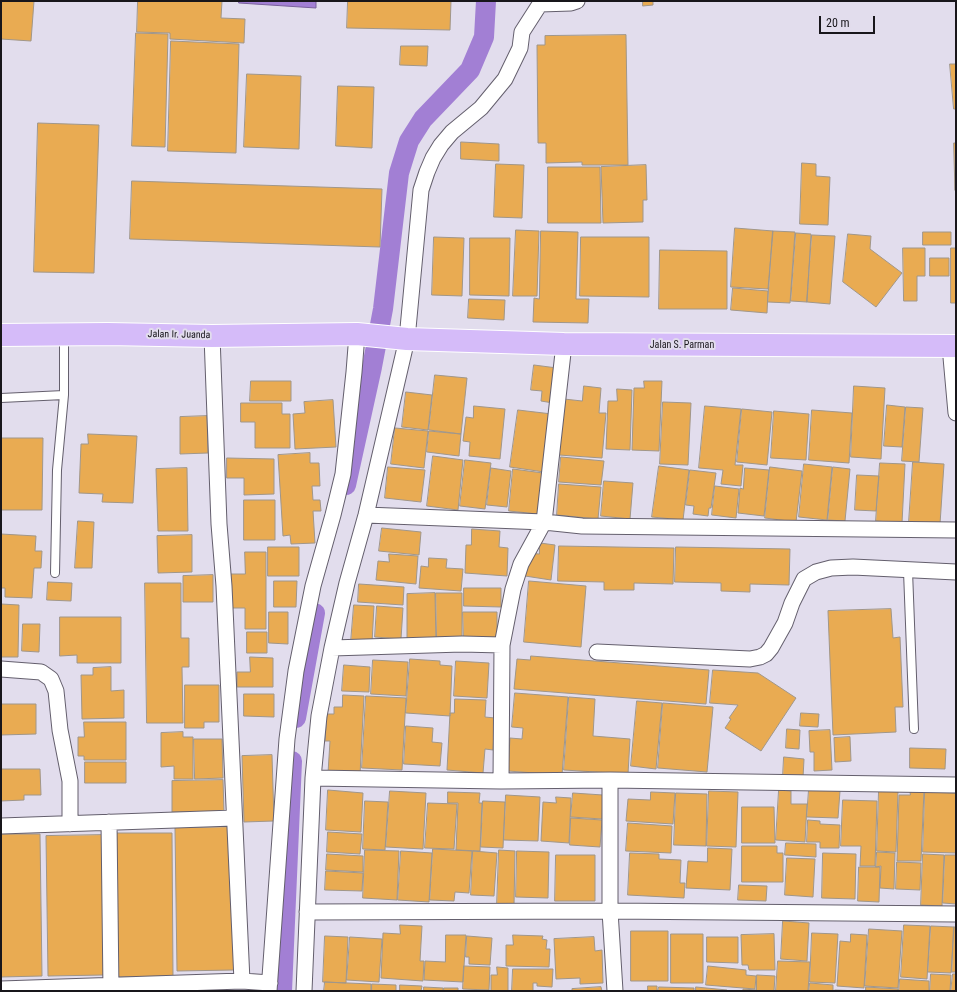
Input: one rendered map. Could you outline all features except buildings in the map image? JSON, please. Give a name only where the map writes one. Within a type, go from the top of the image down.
[{"type":"main road","name":"Jalan Ir. Juanda","points":[[1,335],[363,335],[401,338]]},
{"type":"main road","name":"Jalan S. Parman","points":[[401,338],[564,344],[953,346]]},
{"type":"street","points":[[304,991],[313,778],[319,716],[332,648],[347,583],[366,515],[401,338],[421,190],[433,158],[441,145],[452,132],[481,108],[504,79],[520,48],[522,32],[540,4],[571,3],[577,1]]},
{"type":"street","points":[[1,989],[111,988],[242,982],[269,987],[287,739],[296,671],[313,586],[334,515],[343,474],[354,372],[363,335]]},
{"type":"street","points":[[212,336],[219,524],[224,586],[242,982]]},
{"type":"street","points":[[501,781],[502,644],[513,589],[521,564],[544,522],[564,344]]},
{"type":"street","points":[[953,346],[956,413]]},
{"type":"street","points":[[366,515],[544,522],[582,526],[956,530]]},
{"type":"street","points":[[597,652],[750,659],[760,657],[766,654],[779,636],[792,603],[804,579],[816,572],[831,568],[853,567],[908,571],[956,572]]},
{"type":"street","points":[[332,648],[502,644]]},
{"type":"street","points":[[1,669],[41,672],[51,679],[56,691],[60,730],[70,782],[70,824]]},
{"type":"street","points":[[313,778],[501,781],[610,780],[956,785]]},
{"type":"street","points":[[610,780],[610,911],[615,991]]},
{"type":"street","points":[[1,826],[234,818]]},
{"type":"street","points":[[109,822],[111,988]]},
{"type":"street","points":[[307,912],[610,911],[956,914]]},
{"type":"lane","points":[[55,573],[57,470],[64,395],[64,334]]},
{"type":"lane","points":[[1,398],[64,395]]},
{"type":"lane","points":[[908,571],[914,729]]},
{"type":"shaded area","points":[[239,1],[316,1],[316,8],[239,3]]},
{"type":"waterway","points":[[346,485],[383,309],[399,173],[409,141],[423,119],[470,70],[484,37],[486,1]]},
{"type":"waterway","points":[[296,718],[315,613]]},
{"type":"waterway","points":[[282,991],[292,761]]}]
